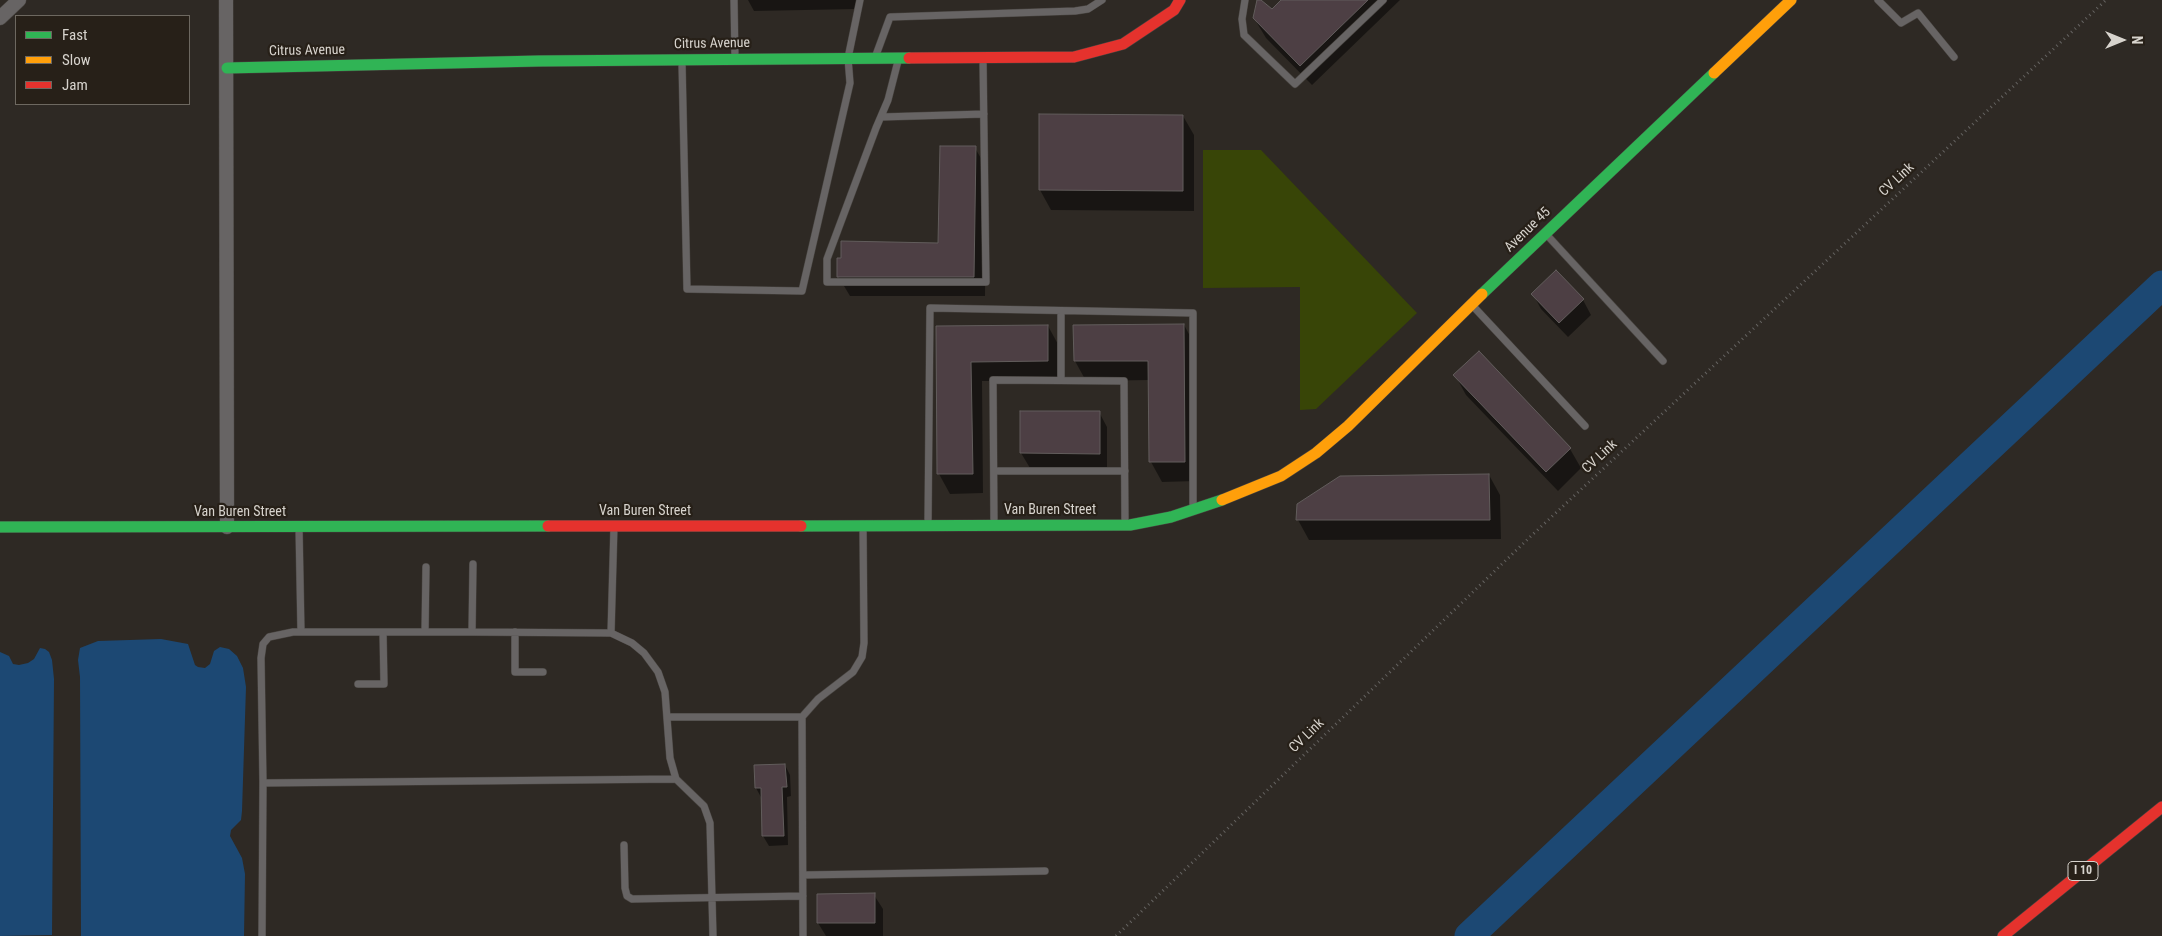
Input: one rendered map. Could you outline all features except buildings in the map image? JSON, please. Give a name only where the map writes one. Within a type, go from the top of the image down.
[{"type":"main road","name":"Citrus Avenue","points":[[227,68],[735,59],[1074,57],[1123,44],[1174,10],[1180,0]]},
{"type":"main road","name":"Avenue 45","points":[[1281,476],[1316,453],[1348,426],[1792,0]]},
{"type":"main road","name":"Van Buren Street","points":[[0,527],[1125,525],[1171,517],[1281,476]]},
{"type":"main road","name":"I 10","points":[[2003,936],[2162,807]]},
{"type":"street","points":[[0,18],[19,0]]},
{"type":"street","points":[[226,0],[227,527]]},
{"type":"lane","points":[[734,0],[735,59]]},
{"type":"lane","points":[[682,60],[687,289],[802,291],[850,83],[848,58],[860,0]]},
{"type":"lane","points":[[876,58],[890,17],[1088,10],[1102,0]]},
{"type":"lane","points":[[1245,0],[1242,19],[1244,35],[1295,84],[1383,0]]},
{"type":"lane","points":[[1878,0],[1900,23],[1918,13],[1954,57]]},
{"type":"lane","points":[[898,58],[888,100],[827,259],[827,282],[986,282],[983,58]]},
{"type":"lane","points":[[881,117],[984,114]]},
{"type":"lane","points":[[1546,234],[1663,360]]},
{"type":"lane","points":[[1472,305],[1585,426]]},
{"type":"lane","points":[[928,525],[930,308],[1193,313],[1193,510]]},
{"type":"lane","points":[[1061,311],[1062,380]]},
{"type":"lane","points":[[994,525],[992,380],[1124,381],[1125,525]]},
{"type":"lane","points":[[994,471],[1125,471]]},
{"type":"lane","points":[[299,526],[301,632]]},
{"type":"lane","points":[[611,633],[614,526]]},
{"type":"lane","points":[[804,936],[802,717],[818,699],[853,672],[862,657],[864,643],[862,526]]},
{"type":"lane","points":[[472,632],[473,564]]},
{"type":"lane","points":[[425,632],[426,566]]},
{"type":"lane","points":[[262,936],[263,783],[260,658],[263,644],[269,638],[278,634],[301,632],[611,633],[632,643],[644,653],[658,672],[666,692],[670,758],[676,779],[704,806],[710,823],[713,936]]},
{"type":"lane","points":[[358,684],[384,684],[383,632]]},
{"type":"lane","points":[[515,632],[515,672],[543,672]]},
{"type":"lane","points":[[668,717],[802,717]]},
{"type":"lane","points":[[263,783],[676,779]]},
{"type":"lane","points":[[624,845],[625,888],[627,896],[632,899],[803,896]]},
{"type":"lane","points":[[803,875],[1045,871]]},
{"type":"path","name":"CV Link","points":[[1116,936],[1530,537],[2106,0]]},
{"type":"green space","points":[[1203,150],[1261,150],[1417,313],[1316,409],[1300,410],[1300,287],[1203,288]]},
{"type":"water","points":[[161,639],[188,644],[195,665],[198,667],[205,668],[210,664],[214,651],[220,647],[229,649],[237,656],[243,668],[246,687],[242,811],[241,820],[231,830],[230,836],[242,858],[245,874],[244,936],[81,936],[80,677],[78,660],[80,648],[98,641]]},
{"type":"water","points":[[40,648],[49,652],[54,679],[52,935],[0,936],[0,652],[9,656],[13,664],[19,665],[34,659]]},
{"type":"waterway","points":[[1469,936],[2162,285]]},
{"type":"traffic: fast","points":[[227,68],[539,61],[909,58]]},
{"type":"traffic: fast","points":[[1482,294],[1714,73]]},
{"type":"traffic: fast","points":[[801,526],[1130,525],[1171,517],[1222,500]]},
{"type":"traffic: fast","points":[[0,527],[548,526]]},
{"type":"traffic: slow","points":[[1714,73],[1791,0]]},
{"type":"traffic: slow","points":[[1222,500],[1281,476],[1316,453],[1348,426],[1482,294]]},
{"type":"traffic: jam","points":[[909,58],[1074,57],[1123,44],[1174,10],[1180,0]]},
{"type":"traffic: jam","points":[[548,526],[801,526]]},
{"type":"traffic: jam","points":[[2003,936],[2162,807]]}]
